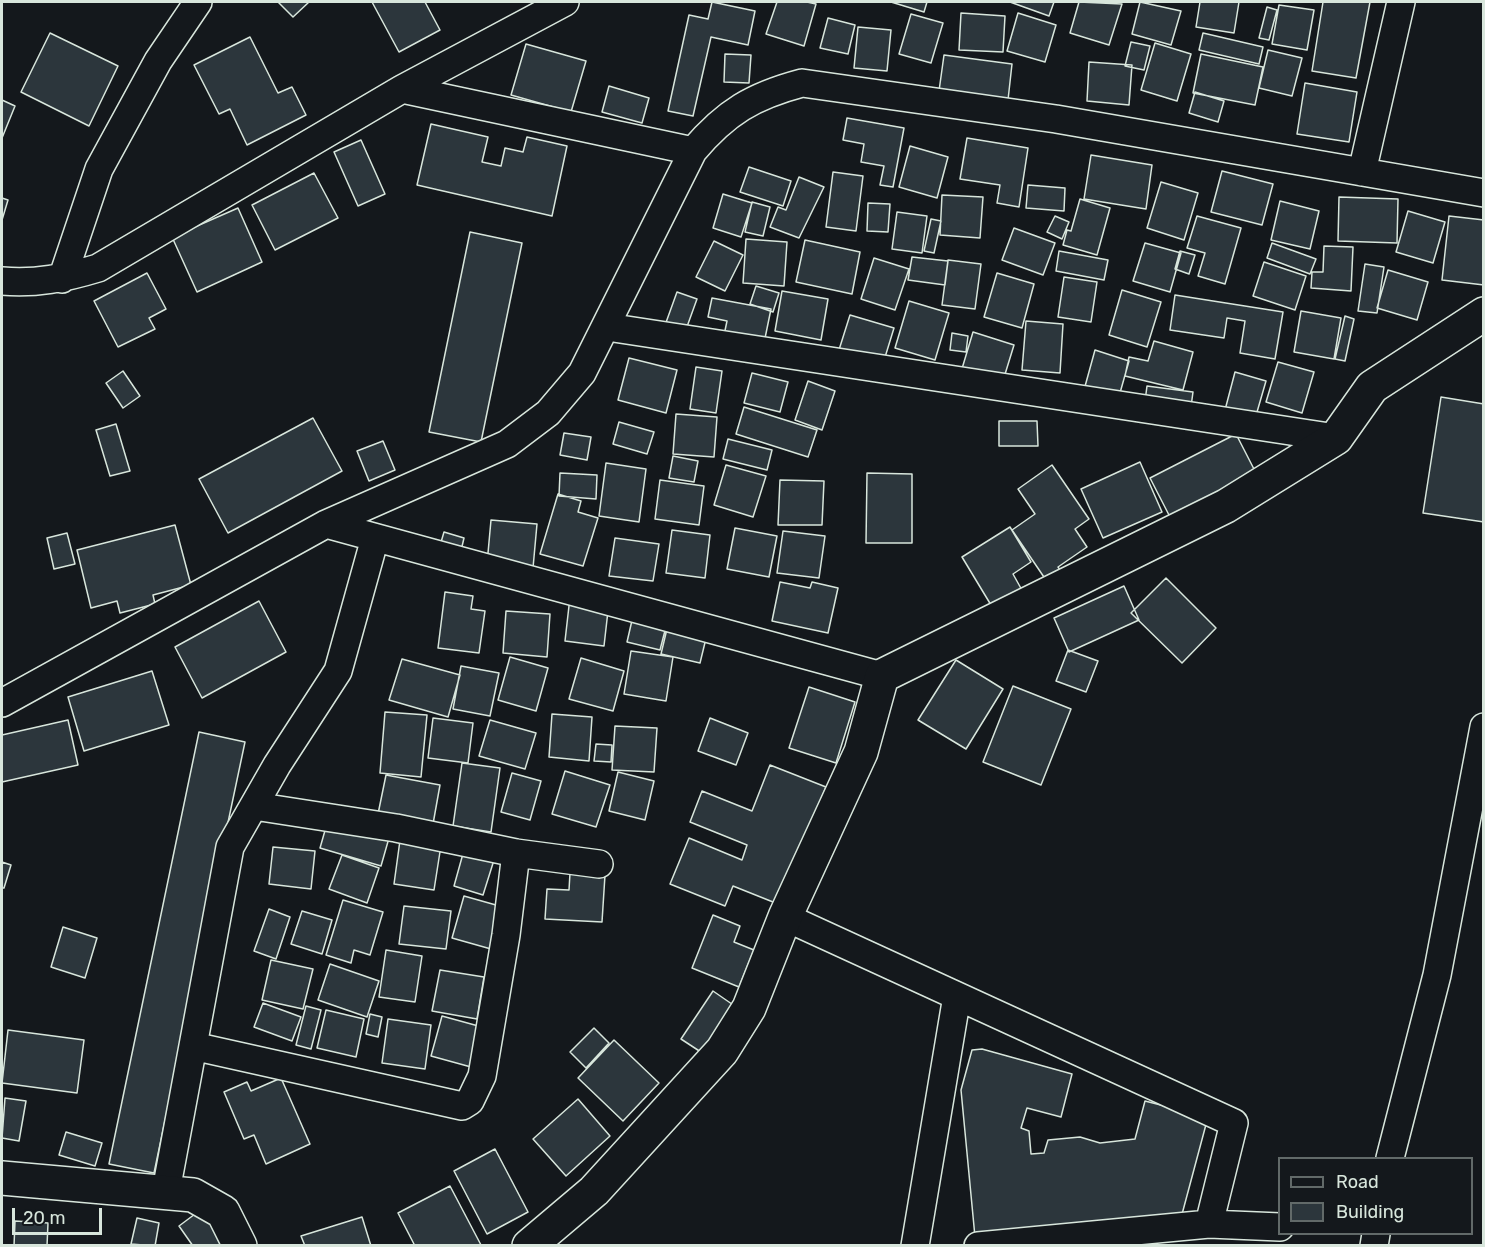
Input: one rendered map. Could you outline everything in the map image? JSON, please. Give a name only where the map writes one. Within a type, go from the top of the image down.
[{"type":"street","points":[[62,279],[99,169],[158,61],[198,2]]},
{"type":"street","points":[[2,282],[24,283],[62,279],[98,267],[402,89],[565,2]]},
{"type":"street","points":[[1362,172],[1401,2]]},
{"type":"street","points":[[2,703],[326,525],[507,444],[548,413],[582,373],[693,151],[715,125],[741,105],[770,91],[802,83],[1056,119],[1484,193]]},
{"type":"street","points":[[402,89],[693,151]]},
{"type":"street","points":[[326,525],[882,676],[1226,506],[1336,438],[1372,387],[1484,314]]},
{"type":"street","points":[[607,327],[1336,438]]},
{"type":"street","points":[[166,1191],[230,847],[338,671],[375,538]]},
{"type":"street","points":[[529,1245],[594,1191],[722,1051],[749,1008],[785,917],[861,752],[882,676]]},
{"type":"street","points":[[1390,1157],[1437,975],[1484,727]]},
{"type":"street","points":[[254,806],[396,828],[516,853],[599,864]]},
{"type":"street","points":[[193,1046],[462,1106],[470,1101],[482,1076],[507,935],[516,853]]},
{"type":"street","points":[[785,917],[1234,1123],[1209,1224]]},
{"type":"street","points":[[915,1245],[957,996]]},
{"type":"street","points":[[2,1178],[193,1195],[223,1212],[240,1245]]},
{"type":"street","points":[[978,1245],[1209,1224],[1278,1227]]},
{"type":"building","points":[[278,2],[309,2],[293,17]]},
{"type":"building","points":[[372,2],[425,2],[440,30],[399,52]]},
{"type":"building","points":[[712,2],[755,11],[748,45],[711,37],[693,116],[668,111],[689,15],[708,19]]},
{"type":"building","points":[[777,2],[816,4],[804,46],[766,34]]},
{"type":"building","points":[[891,2],[927,2],[924,12]]},
{"type":"building","points":[[1010,2],[1054,2],[1049,16]]},
{"type":"building","points":[[1079,2],[1122,4],[1109,45],[1070,33]]},
{"type":"building","points":[[1140,2],[1181,11],[1171,45],[1132,34]]},
{"type":"building","points":[[1200,2],[1239,2],[1234,33],[1196,27]]},
{"type":"building","points":[[1323,2],[1370,2],[1356,78],[1312,71]]},
{"type":"building","points":[[1279,5],[1314,10],[1307,50],[1272,44]]},
{"type":"building","points":[[1267,7],[1277,10],[1269,40],[1259,38]]},
{"type":"building","points":[[961,13],[1005,16],[1003,52],[959,50]]},
{"type":"building","points":[[1018,13],[1056,25],[1045,62],[1007,51]]},
{"type":"building","points":[[911,14],[943,23],[931,63],[899,54]]},
{"type":"building","points":[[828,18],[855,25],[848,54],[820,48]]},
{"type":"building","points":[[858,27],[891,30],[887,71],[854,68]]},
{"type":"building","points":[[50,33],[118,66],[89,126],[21,92]]},
{"type":"building","points":[[1203,33],[1263,47],[1259,64],[1199,50]]},
{"type":"building","points":[[250,37],[278,93],[292,87],[306,115],[247,145],[230,109],[219,114],[194,65]]},
{"type":"building","points":[[1131,42],[1150,46],[1144,70],[1125,66]]},
{"type":"building","points":[[1155,43],[1191,54],[1177,101],[1141,90]]},
{"type":"building","points":[[526,44],[586,61],[571,112],[511,95]]},
{"type":"building","points":[[1268,50],[1302,58],[1292,96],[1259,88]]},
{"type":"building","points":[[725,54],[751,55],[749,83],[724,82]]},
{"type":"building","points":[[1201,54],[1263,67],[1255,105],[1193,93]]},
{"type":"building","points":[[944,55],[1012,64],[1008,100],[939,91]]},
{"type":"building","points":[[1089,62],[1132,65],[1129,105],[1087,101]]},
{"type":"building","points":[[1305,83],[1357,92],[1349,142],[1297,134]]},
{"type":"building","points":[[609,86],[649,98],[642,123],[602,112]]},
{"type":"building","points":[[1195,92],[1224,101],[1218,122],[1189,113]]},
{"type":"building","points":[[2,100],[15,106],[2,138]]},
{"type":"building","points":[[847,118],[904,128],[893,187],[880,185],[884,166],[861,162],[864,144],[843,140]]},
{"type":"building","points":[[431,124],[488,137],[482,162],[501,166],[505,148],[523,152],[527,137],[567,146],[552,216],[417,185]]},
{"type":"building","points":[[967,138],[1028,148],[1019,207],[997,203],[1000,185],[960,179]]},
{"type":"building","points":[[361,140],[385,194],[358,206],[334,152]]},
{"type":"building","points":[[910,146],[948,157],[937,198],[899,187]]},
{"type":"building","points":[[1091,155],[1152,165],[1146,209],[1084,199]]},
{"type":"building","points":[[749,167],[791,181],[783,206],[740,192]]},
{"type":"building","points":[[1222,171],[1273,184],[1262,225],[1211,212]]},
{"type":"building","points":[[833,172],[863,176],[856,231],[826,227]]},
{"type":"building","points":[[314,173],[338,218],[275,250],[252,205]]},
{"type":"building","points":[[799,177],[824,187],[799,238],[770,227],[778,207],[786,210]]},
{"type":"building","points":[[1161,182],[1198,193],[1184,240],[1147,228]]},
{"type":"building","points":[[1028,185],[1065,188],[1064,211],[1026,208]]},
{"type":"building","points":[[723,194],[752,203],[741,237],[713,228]]},
{"type":"building","points":[[942,195],[983,197],[980,238],[940,235]]},
{"type":"building","points":[[1339,197],[1398,199],[1397,243],[1338,241]]},
{"type":"building","points":[[2,198],[8,200],[2,220]]},
{"type":"building","points":[[1080,199],[1110,208],[1097,255],[1063,245],[1067,230],[1071,231]]},
{"type":"building","points":[[1280,201],[1319,211],[1310,249],[1271,240]]},
{"type":"building","points":[[752,202],[770,207],[763,236],[745,232]]},
{"type":"building","points":[[868,203],[890,204],[888,232],[867,231]]},
{"type":"building","points":[[238,208],[262,262],[197,292],[172,237]]},
{"type":"building","points":[[1408,211],[1445,222],[1433,263],[1396,252]]},
{"type":"building","points":[[897,212],[927,216],[922,253],[892,249]]},
{"type":"building","points":[[1055,216],[1069,222],[1062,239],[1047,232]]},
{"type":"building","points":[[1197,216],[1241,228],[1225,284],[1198,276],[1205,253],[1187,248]]},
{"type":"building","points":[[1449,216],[1484,220],[1484,285],[1442,280]]},
{"type":"building","points":[[931,219],[941,221],[934,253],[924,251]]},
{"type":"building","points":[[1014,228],[1055,243],[1043,275],[1002,260]]},
{"type":"building","points":[[470,232],[522,243],[481,442],[429,432]]},
{"type":"building","points":[[746,239],[787,242],[784,286],[743,283]]},
{"type":"building","points":[[805,240],[860,252],[852,294],[796,282]]},
{"type":"building","points":[[714,241],[743,255],[725,291],[696,277]]},
{"type":"building","points":[[1145,243],[1181,253],[1170,292],[1133,281]]},
{"type":"building","points":[[1272,243],[1316,259],[1310,274],[1267,258]]},
{"type":"building","points":[[1324,246],[1353,247],[1351,291],[1311,288],[1312,272],[1323,272]]},
{"type":"building","points":[[1059,251],[1108,260],[1104,280],[1056,271]]},
{"type":"building","points":[[1180,251],[1195,255],[1189,274],[1175,269]]},
{"type":"building","points":[[912,257],[948,261],[945,285],[908,280]]},
{"type":"building","points":[[874,258],[909,269],[895,310],[861,299]]},
{"type":"building","points":[[948,260],[981,264],[975,309],[942,305]]},
{"type":"building","points":[[1264,262],[1306,276],[1295,310],[1253,296]]},
{"type":"building","points":[[1365,264],[1384,267],[1377,313],[1358,311]]},
{"type":"building","points":[[1388,270],[1428,282],[1417,320],[1377,308]]},
{"type":"building","points":[[147,273],[166,309],[149,318],[155,329],[118,347],[94,301]]},
{"type":"building","points":[[997,273],[1034,284],[1022,328],[984,317]]},
{"type":"building","points":[[1064,277],[1097,282],[1091,322],[1058,317]]},
{"type":"building","points":[[756,286],[779,293],[773,312],[750,304]]},
{"type":"building","points":[[1122,290],[1161,302],[1147,347],[1109,335]]},
{"type":"building","points":[[782,291],[828,299],[821,340],[775,331]]},
{"type":"building","points":[[677,292],[697,299],[684,335],[664,328]]},
{"type":"building","points":[[1175,295],[1283,312],[1275,359],[1240,353],[1245,321],[1227,318],[1224,338],[1170,330]]},
{"type":"building","points":[[712,298],[771,309],[763,348],[723,340],[727,321],[708,317]]},
{"type":"building","points":[[909,301],[949,313],[935,360],[895,348]]},
{"type":"building","points":[[1301,311],[1341,318],[1334,359],[1294,352]]},
{"type":"building","points":[[850,315],[894,328],[882,367],[838,353]]},
{"type":"building","points":[[1345,316],[1354,319],[1345,361],[1335,359]]},
{"type":"building","points":[[1026,321],[1063,324],[1060,373],[1022,370]]},
{"type":"building","points":[[973,332],[1014,345],[1002,384],[961,372]]},
{"type":"building","points":[[952,333],[968,336],[966,352],[950,350]]},
{"type":"building","points":[[1154,341],[1193,352],[1183,390],[1125,376],[1129,357],[1148,361]]},
{"type":"building","points":[[1095,350],[1129,361],[1118,400],[1084,390]]},
{"type":"building","points":[[629,358],[677,370],[666,413],[618,400]]},
{"type":"building","points":[[1278,362],[1314,372],[1302,413],[1266,402]]},
{"type":"building","points":[[696,367],[722,371],[716,413],[690,409]]},
{"type":"building","points":[[123,371],[140,396],[123,408],[106,383]]},
{"type":"building","points":[[1235,372],[1266,381],[1255,419],[1225,410]]},
{"type":"building","points":[[752,373],[788,382],[780,412],[744,403]]},
{"type":"building","points":[[808,381],[835,391],[822,430],[795,420]]},
{"type":"building","points":[[1147,386],[1193,392],[1190,414],[1144,409]]},
{"type":"building","points":[[1441,397],[1484,404],[1484,522],[1423,513]]},
{"type":"building","points":[[744,407],[817,430],[808,457],[736,434]]},
{"type":"building","points":[[676,414],[717,417],[714,457],[673,454]]},
{"type":"building","points":[[313,418],[342,471],[228,533],[199,479]]},
{"type":"building","points":[[999,421],[1037,421],[1038,446],[999,446]]},
{"type":"building","points":[[619,422],[654,432],[647,454],[613,444]]},
{"type":"building","points":[[116,424],[130,471],[110,476],[96,430]]},
{"type":"building","points":[[564,433],[591,437],[587,460],[560,455]]},
{"type":"building","points":[[1236,434],[1256,473],[1170,517],[1150,478]]},
{"type":"building","points":[[728,439],[772,450],[767,470],[723,459]]},
{"type":"building","points":[[383,441],[395,470],[369,481],[357,451]]},
{"type":"building","points":[[673,456],[698,461],[694,482],[669,478]]},
{"type":"building","points":[[1140,462],[1162,512],[1103,538],[1081,489]]},
{"type":"building","points":[[606,463],[646,469],[639,522],[599,516]]},
{"type":"building","points":[[726,465],[766,476],[753,517],[714,505]]},
{"type":"building","points":[[1052,465],[1089,519],[1075,529],[1087,547],[1058,567],[1062,573],[1048,583],[1012,530],[1035,514],[1018,489]]},
{"type":"building","points":[[560,473],[597,475],[596,499],[559,496]]},
{"type":"building","points":[[867,473],[912,474],[912,543],[866,543]]},
{"type":"building","points":[[660,480],[704,486],[699,525],[655,519]]},
{"type":"building","points":[[780,480],[824,481],[822,525],[778,525]]},
{"type":"building","points":[[558,494],[581,501],[578,512],[598,518],[583,566],[540,554]]},
{"type":"building","points":[[491,520],[537,524],[533,568],[487,564]]},
{"type":"building","points":[[175,525],[191,585],[153,595],[155,604],[120,613],[117,601],[91,608],[77,550]]},
{"type":"building","points":[[1010,527],[1031,562],[1013,574],[1023,592],[994,610],[962,557]]},
{"type":"building","points":[[735,528],[777,536],[769,577],[727,569]]},
{"type":"building","points":[[672,530],[710,535],[705,578],[666,573]]},
{"type":"building","points":[[783,531],[825,536],[819,578],[777,573]]},
{"type":"building","points":[[444,532],[464,538],[460,555],[439,549]]},
{"type":"building","points":[[67,533],[75,564],[54,569],[47,538]]},
{"type":"building","points":[[615,538],[659,544],[653,581],[609,576]]},
{"type":"building","points":[[1166,578],[1216,628],[1182,663],[1131,613]]},
{"type":"building","points":[[780,582],[810,588],[812,582],[838,588],[828,633],[772,621]]},
{"type":"building","points":[[1124,586],[1139,620],[1069,652],[1054,618]]},
{"type":"building","points":[[445,592],[473,596],[471,609],[485,611],[479,653],[438,648]]},
{"type":"building","points":[[570,597],[609,602],[604,646],[565,641]]},
{"type":"building","points":[[259,601],[286,652],[202,698],[175,647]]},
{"type":"building","points":[[636,603],[670,611],[660,650],[627,642]]},
{"type":"building","points":[[506,611],[550,614],[547,657],[503,653]]},
{"type":"building","points":[[671,612],[710,622],[700,663],[661,654]]},
{"type":"building","points":[[1068,650],[1098,661],[1086,692],[1056,681]]},
{"type":"building","points":[[631,651],[673,657],[666,701],[624,694]]},
{"type":"building","points":[[510,657],[548,668],[536,711],[498,700]]},
{"type":"building","points":[[581,658],[624,671],[613,711],[569,699]]},
{"type":"building","points":[[402,659],[460,675],[448,717],[389,700]]},
{"type":"building","points":[[956,660],[1003,689],[966,749],[918,720]]},
{"type":"building","points":[[461,666],[499,673],[490,716],[453,709]]},
{"type":"building","points":[[152,671],[169,725],[84,751],[68,697]]},
{"type":"building","points":[[1013,686],[1071,709],[1041,785],[983,762]]},
{"type":"building","points":[[809,687],[855,702],[836,763],[789,748]]},
{"type":"building","points":[[385,712],[427,715],[421,777],[380,773]]},
{"type":"building","points":[[552,714],[592,717],[589,761],[549,757]]},
{"type":"building","points":[[433,718],[473,723],[468,763],[428,758]]},
{"type":"building","points":[[710,718],[748,733],[736,765],[698,751]]},
{"type":"building","points":[[68,720],[78,765],[2,782],[2,735]]},
{"type":"building","points":[[490,720],[536,733],[525,769],[479,756]]},
{"type":"building","points":[[615,726],[657,728],[654,772],[612,770]]},
{"type":"building","points":[[199,732],[245,742],[154,1173],[109,1164]]},
{"type":"building","points":[[596,744],[612,745],[611,762],[594,761]]},
{"type":"building","points":[[462,763],[500,768],[491,832],[453,826]]},
{"type":"building","points":[[770,765],[826,787],[778,904],[733,886],[725,906],[670,884],[689,838],[742,860],[747,845],[690,822],[702,791],[752,811]]},
{"type":"building","points":[[565,771],[610,785],[596,827],[552,814]]},
{"type":"building","points":[[618,772],[654,781],[645,820],[609,811]]},
{"type":"building","points":[[512,773],[541,781],[530,820],[501,812]]},
{"type":"building","points":[[386,775],[440,785],[433,824],[378,814]]},
{"type":"building","points":[[328,820],[389,838],[381,866],[320,848]]},
{"type":"building","points":[[401,833],[442,839],[434,890],[394,884]]},
{"type":"building","points":[[273,847],[315,851],[311,889],[269,884]]},
{"type":"building","points":[[464,850],[494,860],[483,895],[454,886]]},
{"type":"building","points":[[342,855],[379,868],[367,903],[329,889]]},
{"type":"building","points":[[2,862],[11,865],[4,888],[2,888]]},
{"type":"building","points":[[570,873],[605,875],[602,922],[545,919],[547,889],[569,890]]},
{"type":"building","points":[[464,896],[503,907],[491,949],[452,938]]},
{"type":"building","points":[[343,900],[383,912],[370,955],[354,950],[351,963],[326,955]]},
{"type":"building","points":[[404,906],[451,911],[446,949],[399,944]]},
{"type":"building","points":[[269,909],[290,917],[276,959],[254,951]]},
{"type":"building","points":[[302,911],[332,920],[322,954],[291,944]]},
{"type":"building","points":[[713,915],[740,926],[734,942],[754,950],[739,987],[692,968]]},
{"type":"building","points":[[63,927],[97,938],[85,978],[51,967]]},
{"type":"building","points":[[386,950],[422,956],[415,1002],[379,997]]},
{"type":"building","points":[[271,960],[313,969],[303,1009],[262,1000]]},
{"type":"building","points":[[330,964],[379,981],[367,1017],[318,1000]]},
{"type":"building","points":[[440,970],[484,977],[477,1019],[432,1011]]},
{"type":"building","points":[[713,991],[742,1011],[710,1058],[681,1039]]},
{"type":"building","points":[[263,1003],[301,1017],[292,1041],[254,1027]]},
{"type":"building","points":[[306,1006],[321,1010],[311,1049],[296,1045]]},
{"type":"building","points":[[326,1010],[364,1019],[356,1057],[317,1048]]},
{"type":"building","points":[[370,1014],[382,1017],[378,1037],[366,1034]]},
{"type":"building","points":[[442,1016],[482,1027],[471,1067],[431,1056]]},
{"type":"building","points":[[388,1019],[431,1025],[425,1069],[382,1063]]},
{"type":"building","points":[[594,1028],[609,1043],[586,1068],[570,1052]]},
{"type":"building","points":[[8,1030],[84,1040],[77,1093],[2,1083]]},
{"type":"building","points":[[614,1040],[659,1083],[623,1121],[578,1078]]},
{"type":"building","points":[[982,1049],[1072,1074],[1061,1117],[1027,1108],[1021,1128],[1029,1131],[1031,1154],[1044,1153],[1048,1140],[1080,1137],[1100,1143],[1135,1139],[1145,1101],[1208,1117],[1181,1218],[975,1237],[961,1090],[972,1050]]},
{"type":"building","points":[[281,1078],[310,1144],[266,1164],[254,1135],[244,1139],[224,1092],[247,1082],[251,1091]]},
{"type":"building","points":[[5,1098],[26,1101],[19,1141],[2,1138]]},
{"type":"building","points":[[578,1099],[610,1136],[566,1176],[533,1139]]},
{"type":"building","points":[[66,1132],[102,1143],[95,1166],[59,1155]]},
{"type":"building","points":[[495,1149],[528,1212],[487,1234],[454,1171]]},
{"type":"building","points":[[450,1186],[481,1245],[415,1246],[398,1213]]},
{"type":"building","points":[[203,1208],[230,1246],[193,1246],[179,1226]]},
{"type":"building","points":[[362,1217],[371,1246],[305,1246],[301,1236]]},
{"type":"building","points":[[137,1218],[159,1223],[155,1246],[131,1244]]},
{"type":"building","points":[[15,1221],[48,1223],[47,1246],[14,1246]]}]
